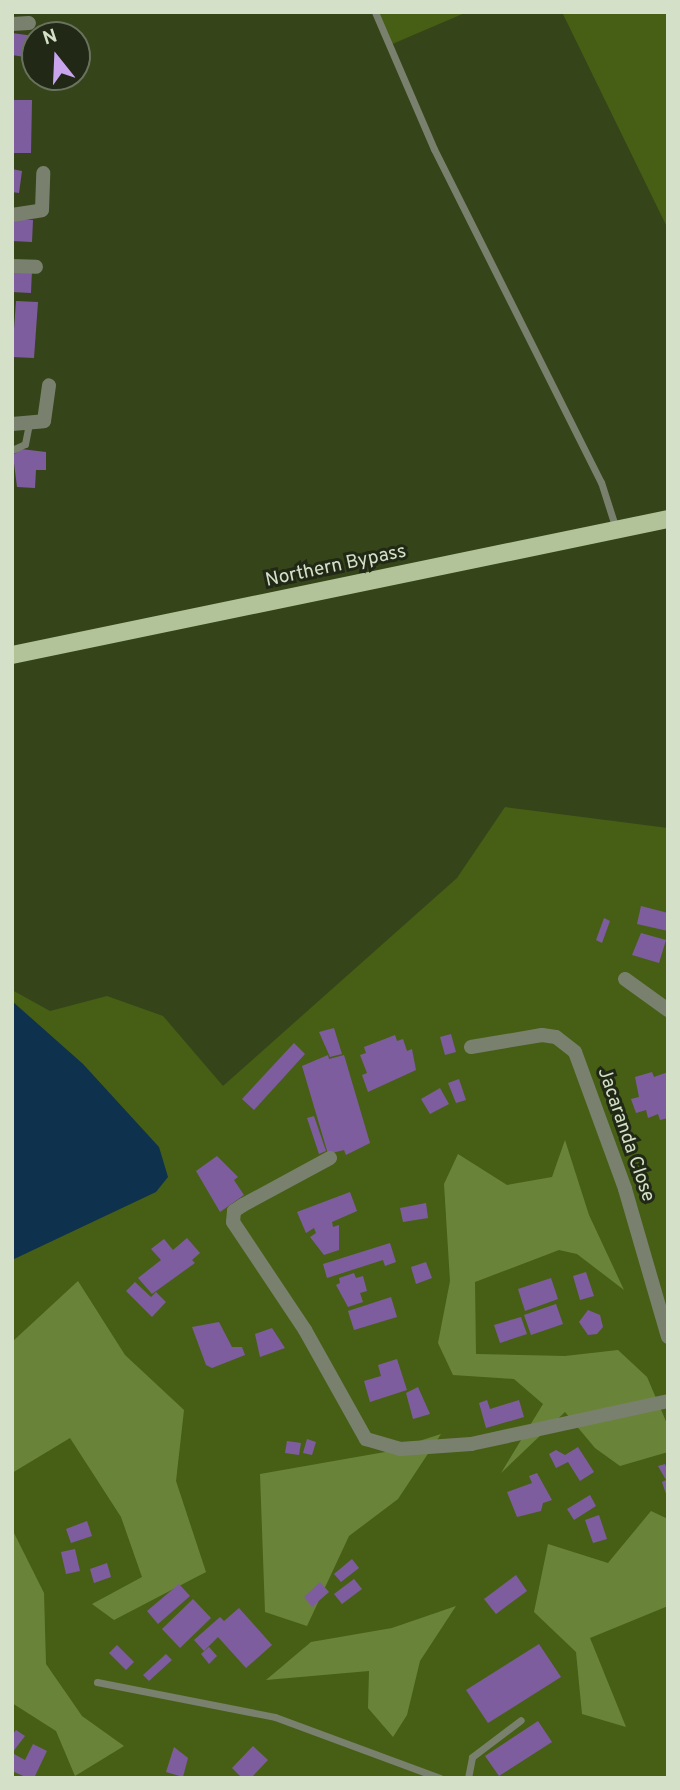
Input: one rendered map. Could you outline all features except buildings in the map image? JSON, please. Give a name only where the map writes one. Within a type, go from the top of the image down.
[{"type":"main road","name":"Northern Bypass","points":[[12,656],[668,519]]},
{"type":"street","points":[[12,215],[42,210],[43,173]]},
{"type":"street","points":[[12,266],[36,267]]},
{"type":"street","points":[[12,424],[39,424],[48,414],[49,385]]},
{"type":"street","points":[[625,979],[668,1010]]},
{"type":"street","name":"Jacaranda Close","points":[[471,1047],[542,1035],[556,1037],[575,1052],[625,1189],[668,1337]]},
{"type":"street","points":[[330,1158],[243,1205],[234,1211],[233,1222],[305,1330],[366,1439],[400,1449],[471,1444],[668,1401]]},
{"type":"lane","points":[[375,12],[434,149],[601,482],[616,530]]},
{"type":"lane","points":[[12,450],[25,444],[29,424]]},
{"type":"lane","points":[[97,1682],[275,1717],[440,1778]]},
{"type":"lane","points":[[468,1778],[472,1757],[521,1720]]},
{"type":"green space","points":[[373,12],[467,12],[390,45]]},
{"type":"green space","points":[[562,12],[668,12],[668,229]]},
{"type":"green space","points":[[505,807],[668,828],[668,1778],[12,1778],[12,990],[50,1011],[107,996],[163,1016],[223,1086],[457,878]]},
{"type":"green space","points":[[565,1140],[589,1215],[624,1290],[577,1254],[559,1250],[475,1282],[476,1354],[565,1356],[618,1350],[647,1377],[668,1426],[668,1452],[620,1466],[595,1448],[565,1412],[501,1473],[543,1404],[514,1379],[453,1375],[438,1343],[450,1281],[444,1184],[458,1154],[507,1185],[552,1177]]},
{"type":"green space","points":[[78,1281],[125,1355],[184,1410],[176,1481],[206,1572],[114,1620],[92,1604],[142,1577],[121,1517],[70,1438],[12,1473],[12,1342]]},
{"type":"green space","points":[[441,1434],[398,1499],[349,1536],[307,1626],[265,1612],[260,1474],[385,1452]]},
{"type":"green space","points":[[651,1511],[668,1519],[668,1606],[590,1638],[626,1727],[582,1714],[576,1652],[534,1612],[548,1544],[608,1563]]},
{"type":"green space","points":[[12,1529],[44,1593],[46,1664],[82,1716],[124,1746],[75,1776],[56,1731],[12,1703]]},
{"type":"green space","points":[[456,1606],[420,1661],[407,1715],[393,1737],[368,1708],[369,1671],[266,1680],[311,1642],[392,1628]]},
{"type":"water","points":[[12,1001],[83,1064],[159,1147],[168,1177],[156,1192],[12,1260]]}]
